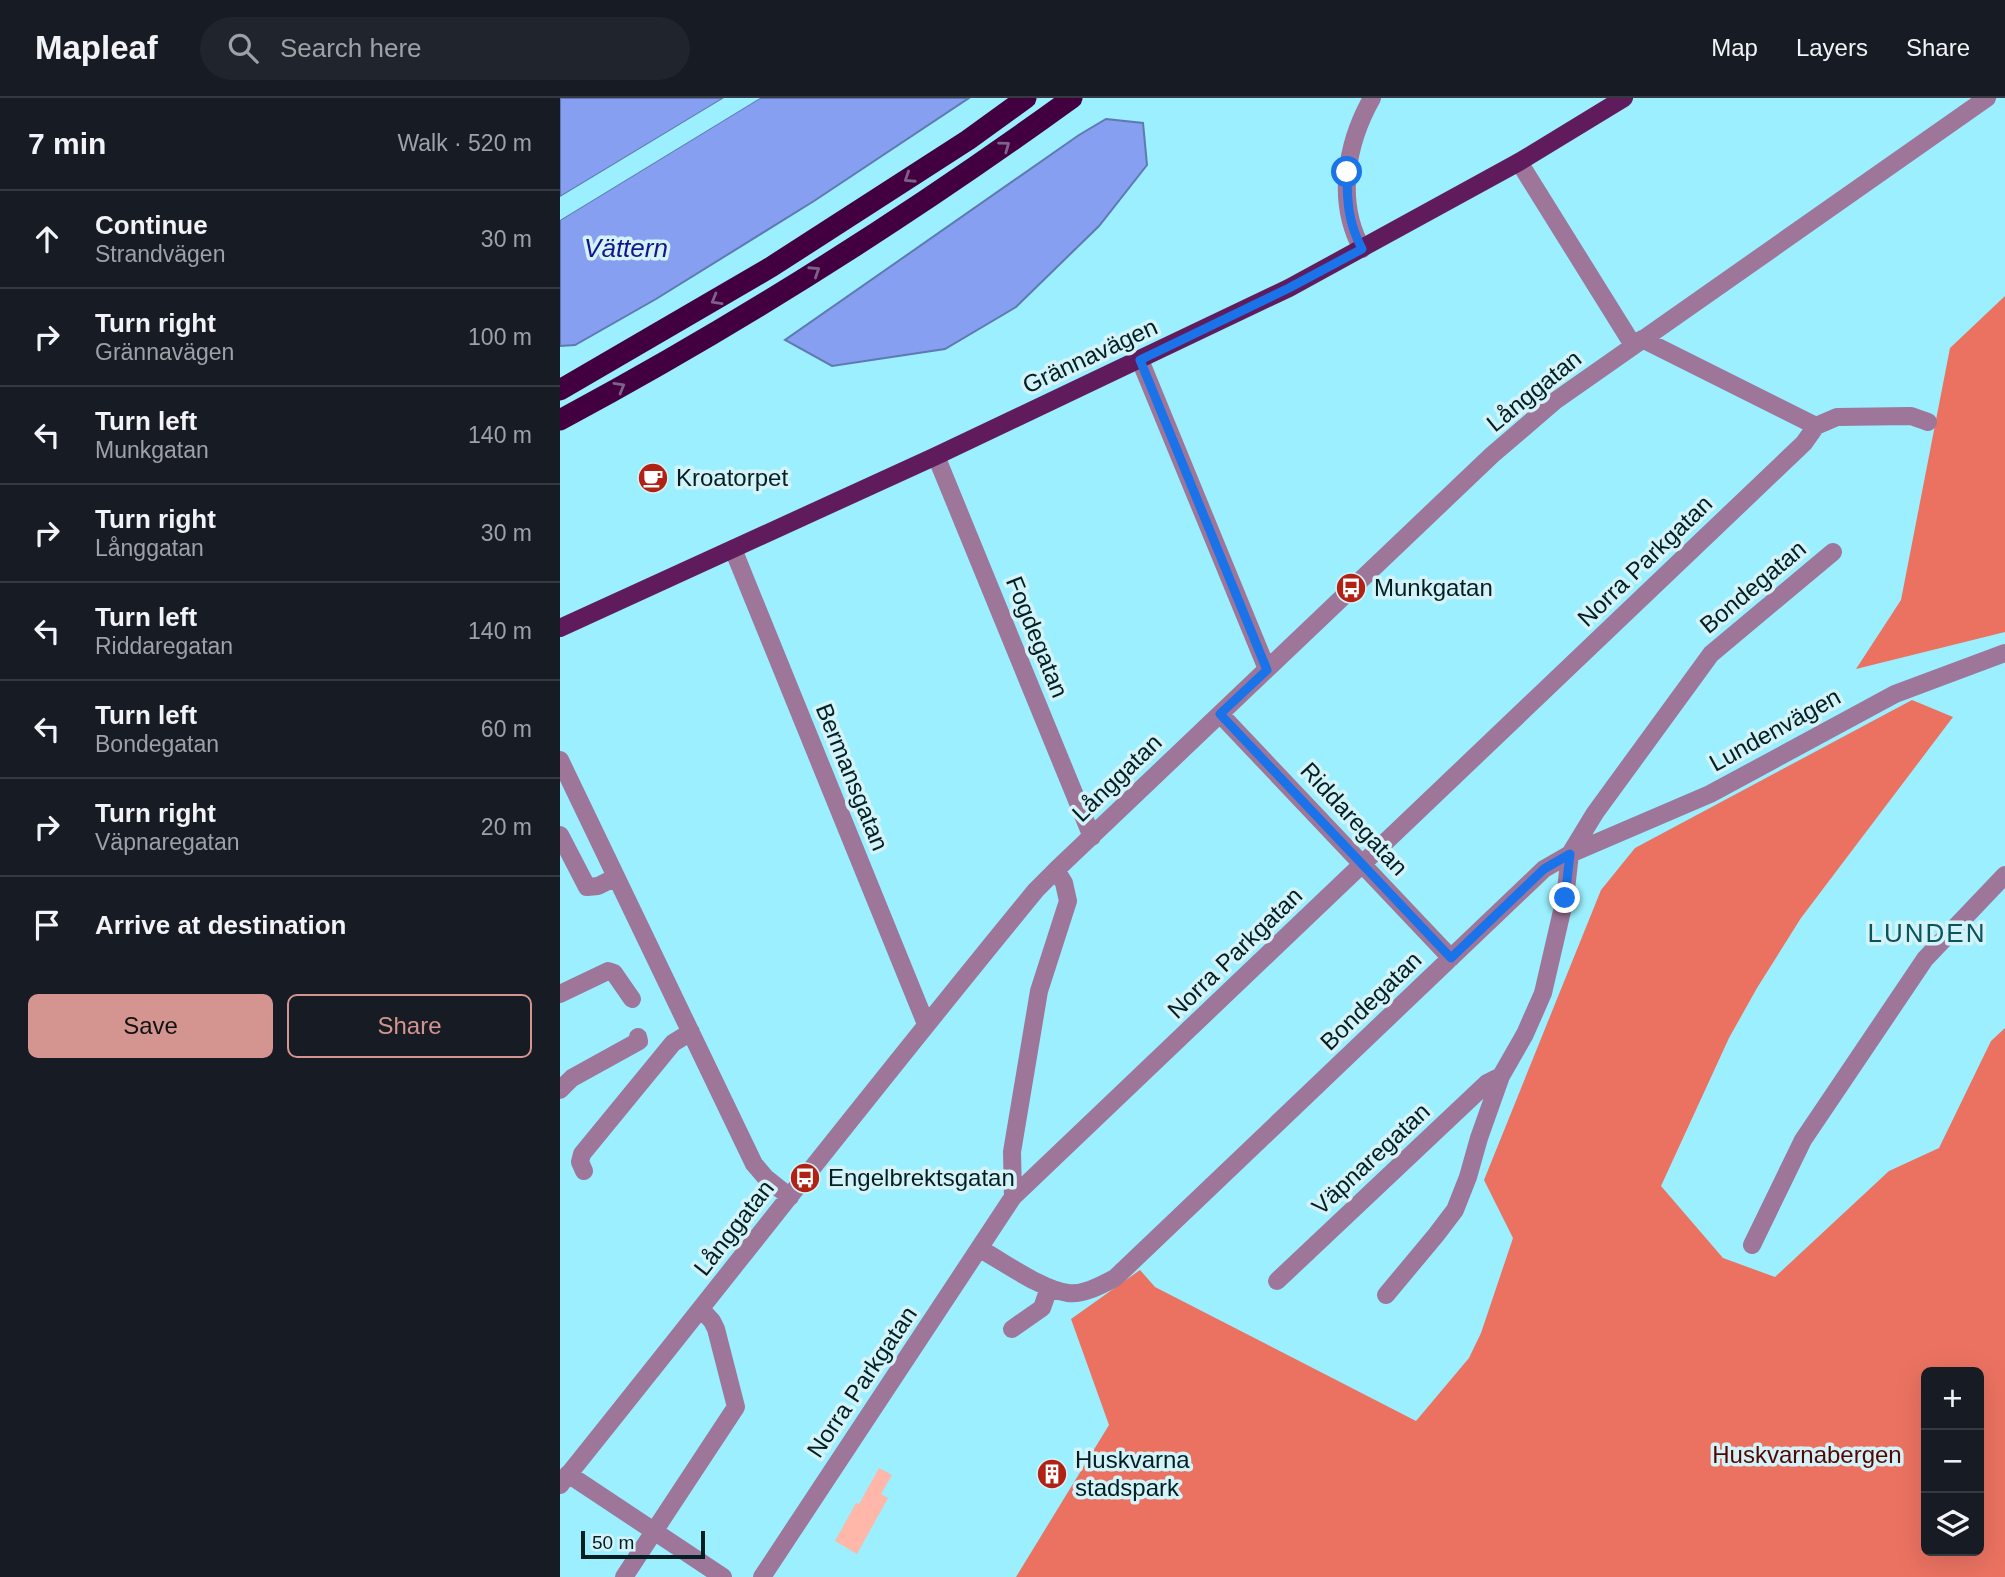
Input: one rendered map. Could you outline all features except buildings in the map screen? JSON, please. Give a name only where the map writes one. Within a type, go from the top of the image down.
[{"type":"highway","points":[[560,390],[771,267],[968,140],[1026,98]]},
{"type":"highway","points":[[560,421],[785,291],[987,160],[1072,98]]},
{"type":"main road","name":"Grännavägen","points":[[560,628],[936,456],[1289,288],[1519,162],[1624,98]]},
{"type":"street","points":[[1362,249],[1353,233],[1347,205],[1347,172],[1356,135],[1372,98]]},
{"type":"street","name":"Långgatan","points":[[564,1479],[926,1024],[1036,890],[1056,870],[1492,455],[1555,401],[1987,98]]},
{"type":"street","points":[[1519,162],[1637,342],[1816,426],[1836,417],[1911,416],[1928,422]]},
{"type":"street","points":[[1140,360],[1267,670]]},
{"type":"street","name":"Norra Parkgatan","points":[[762,1577],[1013,1197],[1804,443],[1816,426]]},
{"type":"street","name":"Fogdegatan","points":[[936,456],[1092,837]]},
{"type":"street","name":"Bermansgatan","points":[[733,549],[926,1024]]},
{"type":"street","name":"Bondegatan","points":[[980,1249],[1049,1288],[1071,1294],[1096,1288],[1115,1278],[1544,869],[1570,854],[1595,813],[1711,654],[1833,552]]},
{"type":"street","name":"Lundenvägen","points":[[1570,854],[1710,794],[1895,694],[2005,653]]},
{"type":"street","name":"Riddaregatan","points":[[1220,714],[1451,958]]},
{"type":"street","points":[[560,760],[754,1164],[766,1178],[790,1197]]},
{"type":"street","points":[[560,835],[587,887],[598,886],[616,877]]},
{"type":"street","name":"Väpnaregatan","points":[[1387,1295],[1455,1210],[1501,1076],[1525,1034],[1543,993],[1565,898],[1570,854]]},
{"type":"street","points":[[1013,1197],[1012,1152],[1039,991],[1068,901],[1064,883],[1056,870]]},
{"type":"street","points":[[1752,1245],[1803,1140],[1925,959],[2005,875]]},
{"type":"street","points":[[560,994],[608,971],[614,973],[632,999]]},
{"type":"street","points":[[584,1171],[580,1163],[582,1154],[673,1043],[691,1032]]},
{"type":"street","points":[[560,1090],[572,1078],[639,1041],[638,1037]]},
{"type":"street","name":"Väpnaregatan","points":[[1277,1281],[1487,1083],[1501,1076]]},
{"type":"street","points":[[1012,1329],[1042,1308],[1049,1288]]},
{"type":"street","points":[[624,1577],[736,1407],[716,1329],[701,1309]]},
{"type":"street","points":[[564,1479],[654,1532],[723,1577]]},
{"type":"shaded area","points":[[879,1468],[892,1475],[881,1494],[888,1498],[857,1554],[835,1541]]},
{"type":"green space","points":[[2005,296],[2005,632],[1856,669],[1901,600],[1950,348]]},
{"type":"green space","name":"Huskvarnabergen","points":[[1912,700],[1953,717],[1801,918],[1757,988],[1729,1038],[1661,1186],[1723,1258],[1775,1277],[1889,1171],[1939,1148],[1991,1041],[2005,1028],[2005,1577],[1016,1577],[1109,1425],[1071,1319],[1140,1270],[1155,1287],[1416,1421],[1469,1358],[1481,1333],[1513,1238],[1484,1180],[1601,890],[1635,848]]},
{"type":"water","name":"Vättern","points":[[560,98],[724,98],[560,197]]},
{"type":"water","name":"Vättern","points":[[760,98],[969,98],[814,201],[656,299],[575,345],[560,346],[560,220]]},
{"type":"water","points":[[1106,119],[1143,123],[1147,165],[1099,226],[1016,307],[945,349],[832,366],[785,340],[1079,135]]},
{"type":"pier","points":[[727,98],[725,101],[560,201],[560,197]]},
{"type":"pier","points":[[754,98],[760,98],[560,220],[560,216]]},
{"type":"place","name":"Kroatorpet","points":[[653,478]]},
{"type":"place","name":"Munkgatan","points":[[1351,588]]},
{"type":"place","name":"Engelbrektsgatan","points":[[805,1178]]},
{"type":"place","name":"Huskvarna stadspark","points":[[1052,1474]]},
{"type":"district","name":"LUNDEN","points":[[1927,933]]},
{"type":"route","points":[[1347,172],[1347,205],[1353,233],[1362,249],[1289,288],[1140,360],[1267,670],[1220,714],[1451,958],[1544,869],[1570,854],[1565,898]]}]
